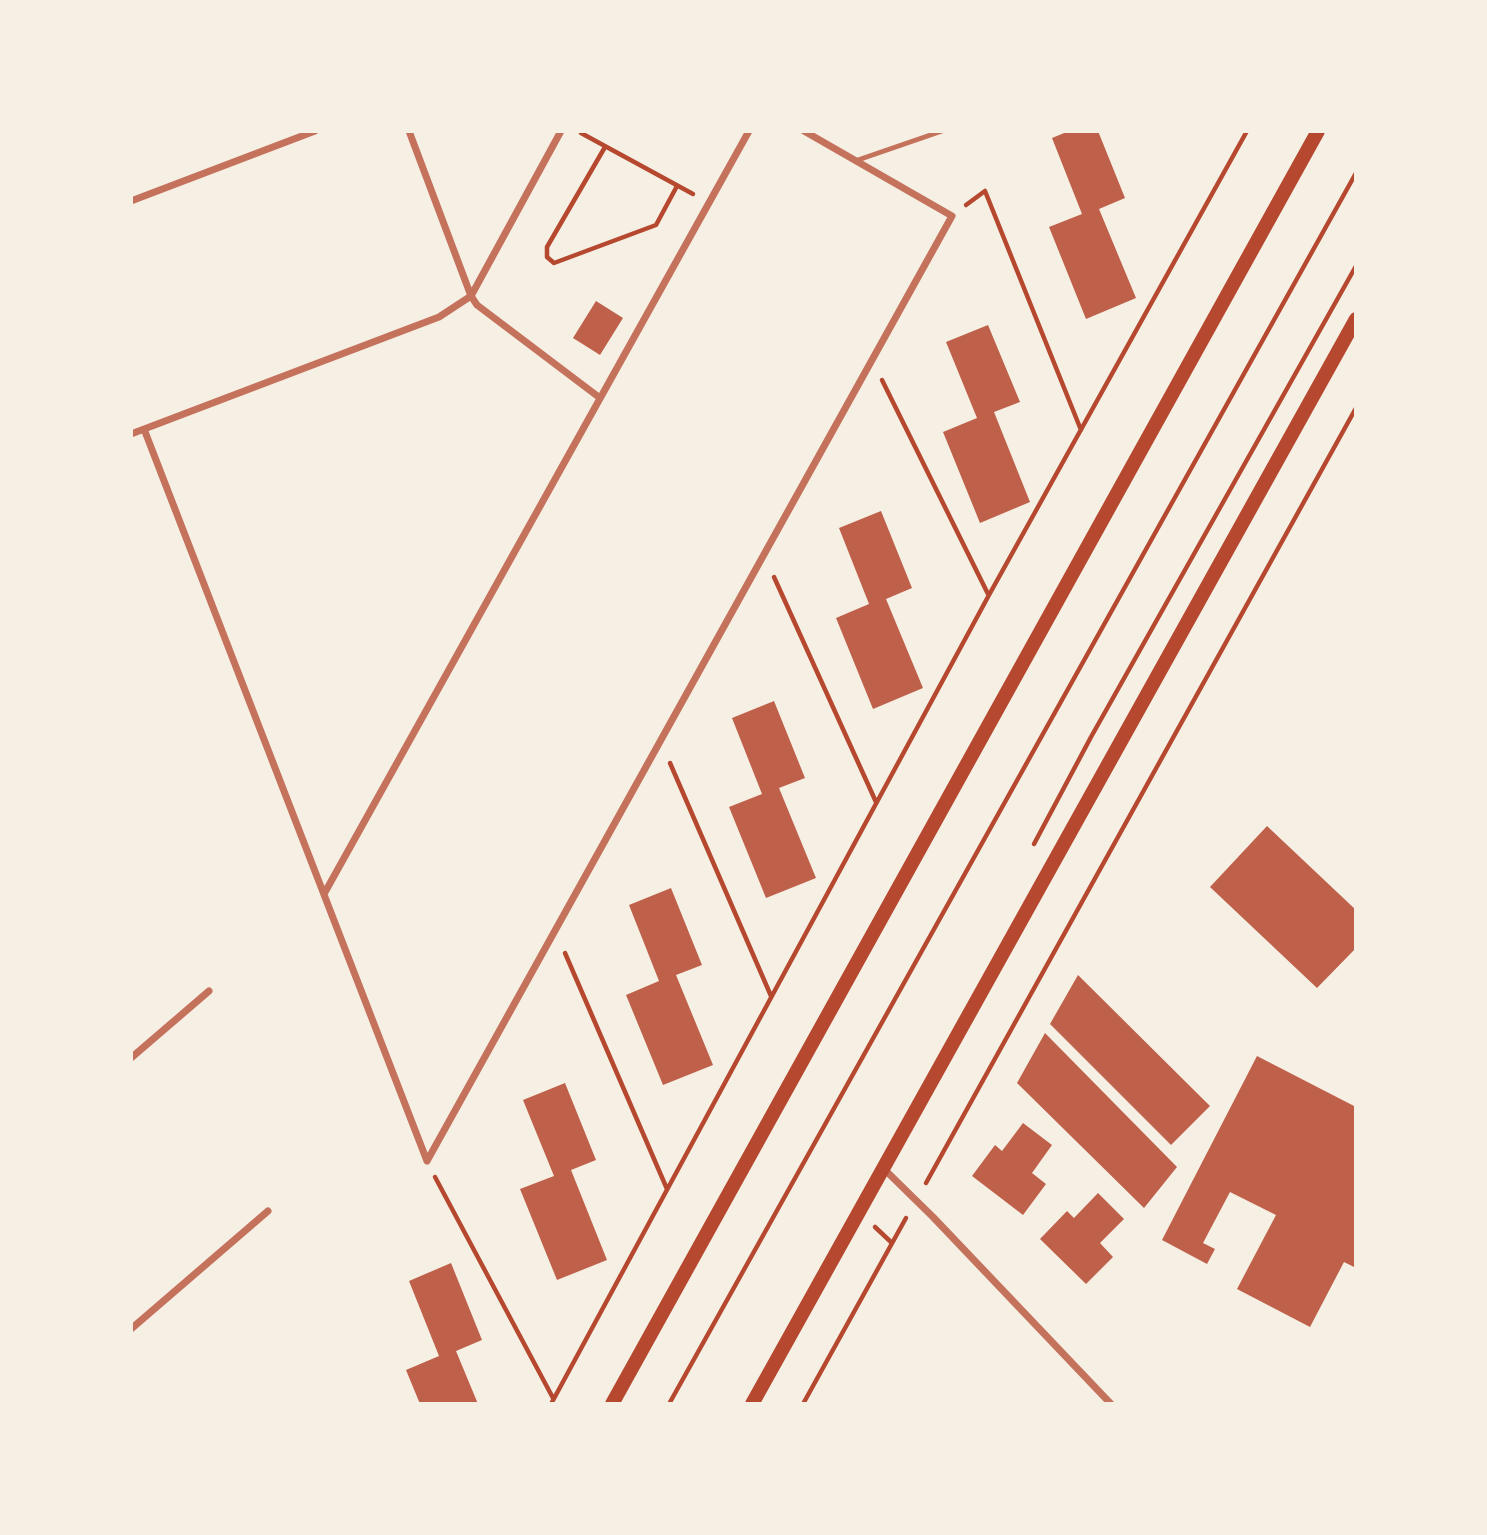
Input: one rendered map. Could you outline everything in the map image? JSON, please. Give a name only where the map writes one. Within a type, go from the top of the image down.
[{"type":"main road","points":[[612,1404],[1318,131]]},
{"type":"main road","points":[[751,1404],[1356,319]]},
{"type":"street","points":[[131,201],[315,131]]},
{"type":"street","points":[[408,131],[471,296],[486,314],[600,398]]},
{"type":"street","points":[[131,434],[439,317],[471,296],[561,131]]},
{"type":"street","points":[[324,894],[749,131]]},
{"type":"street","points":[[426,1161],[952,216],[804,131]]},
{"type":"street","points":[[144,429],[426,1161]]},
{"type":"street","points":[[131,1058],[209,991]]},
{"type":"street","points":[[882,1167],[1111,1404]]},
{"type":"street","points":[[131,1329],[268,1211]]},
{"type":"lane","points":[[855,161],[942,131]]},
{"type":"path","points":[[578,131],[709,203]]},
{"type":"path","points":[[552,1401],[989,595],[1247,131]]},
{"type":"path","points":[[606,146],[547,247],[550,261],[554,262],[653,226],[677,186]]},
{"type":"path","points":[[668,1404],[1356,173]]},
{"type":"path","points":[[952,216],[985,191],[1081,430]]},
{"type":"path","points":[[872,360],[989,595]]},
{"type":"path","points":[[803,1404],[1356,408]]},
{"type":"path","points":[[764,555],[876,803]]},
{"type":"path","points":[[660,741],[771,997]]},
{"type":"path","points":[[555,930],[667,1190]]},
{"type":"path","points":[[426,1161],[552,1401]]},
{"type":"building","points":[[1069,131],[1098,131],[1125,198],[1099,209],[1136,298],[1086,319],[1049,227],[1082,214],[1052,138]]},
{"type":"building","points":[[596,301],[623,318],[600,355],[573,338]]},
{"type":"building","points":[[988,325],[1020,402],[994,412],[1030,502],[980,523],[943,432],[977,418],[946,342]]},
{"type":"building","points":[[881,511],[912,588],[886,599],[923,688],[873,709],[836,618],[869,604],[839,528]]},
{"type":"building","points":[[774,701],[805,778],[779,788],[816,878],[766,898],[729,807],[762,794],[732,718]]},
{"type":"building","points":[[1267,826],[1356,910],[1356,948],[1317,988],[1210,887]]},
{"type":"building","points":[[671,888],[702,965],[676,975],[713,1065],[663,1085],[626,995],[659,981],[629,905]]},
{"type":"building","points":[[1078,975],[1210,1106],[1171,1145],[1050,1024]]},
{"type":"building","points":[[1045,1033],[1177,1167],[1144,1208],[1017,1083]]},
{"type":"building","points":[[1257,1056],[1356,1107],[1356,1268],[1344,1262],[1310,1327],[1237,1289],[1276,1215],[1230,1192],[1203,1243],[1215,1249],[1207,1264],[1162,1240]]},
{"type":"building","points":[[565,1083],[596,1160],[571,1170],[607,1260],[557,1280],[520,1189],[554,1176],[523,1100]]},
{"type":"building","points":[[1023,1123],[1052,1145],[1032,1173],[1046,1184],[1023,1215],[972,1176],[995,1145],[1002,1151]]},
{"type":"building","points":[[1098,1193],[1124,1219],[1100,1243],[1113,1257],[1086,1284],[1040,1239],[1067,1211],[1074,1218]]},
{"type":"building","points":[[451,1263],[482,1340],[456,1351],[478,1404],[420,1404],[406,1370],[439,1356],[409,1281]]}]
